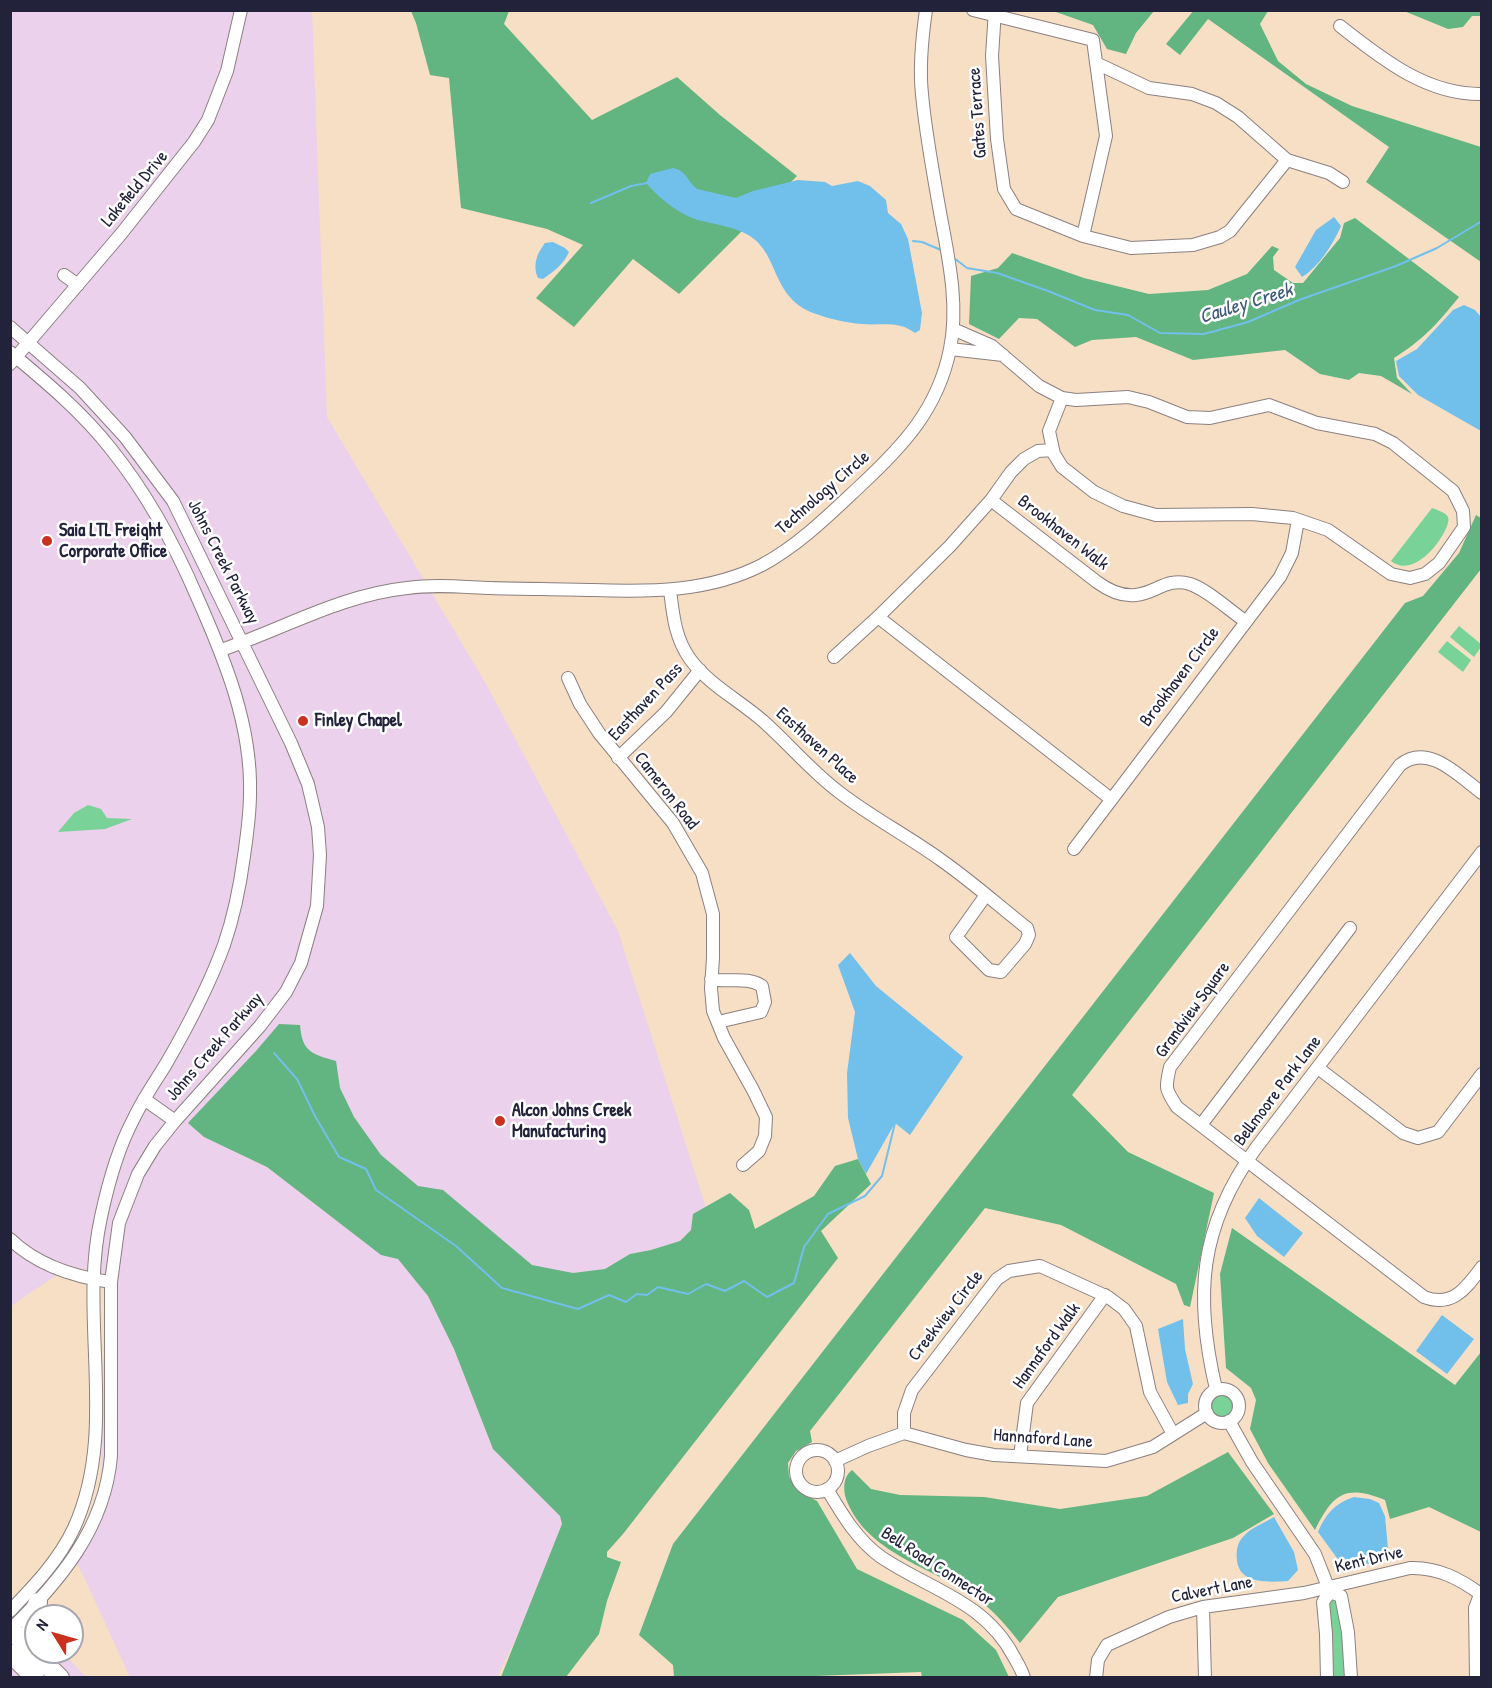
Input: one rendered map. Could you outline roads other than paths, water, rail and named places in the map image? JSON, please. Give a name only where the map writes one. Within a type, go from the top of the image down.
[{"type":"highway","points":[[11,1630],[24,1642]]},
{"type":"highway","points":[[10,1653],[35,1677]]},
{"type":"highway","points":[[46,1664],[60,1677]]},
{"type":"street","name":"Lakefield Drive","points":[[12,358],[78,285],[195,142],[208,120],[227,72],[241,10]]},
{"type":"street","name":"Technology Circle","points":[[221,650],[345,601],[400,588],[434,586],[643,591],[670,590],[721,581],[761,565],[789,548],[817,526],[906,440],[932,402],[950,349],[953,329],[952,289],[922,93],[922,53],[926,10]]},
{"type":"street","points":[[973,10],[994,13],[1093,40],[1106,136],[1083,236],[1131,248],[1193,245],[1220,237],[1230,231],[1287,160]]},
{"type":"street","name":"Gates Terrace","points":[[994,13],[992,56],[997,139],[1004,189],[1016,209],[1083,236]]},
{"type":"street","points":[[1340,26],[1393,66],[1412,76],[1445,89],[1482,94]]},
{"type":"street","points":[[1096,63],[1149,88],[1192,94],[1216,103],[1238,117],[1287,160],[1329,173],[1343,182]]},
{"type":"street","points":[[64,275],[78,285]]},
{"type":"street","name":"Johns Creek Parkway","points":[[10,327],[80,388],[125,437],[172,501],[243,643],[308,784],[318,827],[320,855],[317,906],[301,963],[286,992],[261,1026],[155,1146],[138,1174],[127,1200],[115,1246],[111,1282],[110,1477],[104,1499],[87,1536],[67,1567],[11,1630]]},
{"type":"street","points":[[953,329],[982,347],[1003,355],[1039,386],[1062,398],[1076,400],[1128,397],[1149,402],[1187,417],[1209,418],[1269,405],[1317,423],[1375,434],[1393,442],[1453,491],[1463,511],[1464,527],[1439,563],[1425,574],[1410,578],[1391,574],[1328,530],[1298,520],[1252,514],[1156,515],[1123,506],[1094,492],[1062,467],[1053,454],[1049,431],[1062,398]]},
{"type":"street","points":[[950,349],[982,347]]},
{"type":"street","name":"Johns Creek Parkway","points":[[10,1611],[52,1564],[73,1531],[84,1503],[97,1439],[93,1279],[100,1220],[117,1159],[132,1121],[207,988],[225,943],[240,888],[250,790],[242,722],[221,650],[180,556],[151,503],[110,447],[64,398],[12,358]]},
{"type":"street","points":[[834,657],[950,546],[1024,459],[1038,451],[1053,450]]},
{"type":"street","name":"Brookhaven Walk","points":[[991,500],[1112,592],[1135,595],[1161,585],[1188,584],[1198,588],[1245,621]]},
{"type":"street","name":"Brookhaven Circle","points":[[1074,849],[1285,568],[1292,553],[1298,520]]},
{"type":"street","name":"Easthaven Place","points":[[670,590],[675,627],[690,659],[713,683],[758,716],[809,767],[838,792],[873,818],[941,860],[986,895],[1027,928],[1029,935],[1025,944],[1001,972],[989,970],[956,937],[986,895]]},
{"type":"street","points":[[878,617],[1111,799]]},
{"type":"street","name":"Easthaven Pass","points":[[618,758],[666,712],[700,670]]},
{"type":"street","name":"Cameron Road","points":[[568,678],[580,704],[618,758],[672,823],[702,873],[713,914],[711,979],[713,1011],[724,1038],[766,1117],[765,1136],[759,1151],[743,1165]]},
{"type":"street","name":"Grandview Square","points":[[1482,793],[1432,758],[1413,758],[1400,765],[1170,1067],[1166,1084],[1167,1094],[1176,1107],[1424,1297],[1438,1300],[1458,1296],[1482,1267]]},
{"type":"street","name":"Bellmoore Park Lane","points":[[1216,1389],[1207,1351],[1203,1309],[1204,1277],[1217,1215],[1247,1161],[1482,852]]},
{"type":"street","points":[[1204,1120],[1350,928]]},
{"type":"street","points":[[711,979],[754,981],[762,986],[765,1002],[761,1012],[718,1023]]},
{"type":"street","points":[[1318,1068],[1403,1133],[1418,1138],[1438,1132],[1482,1074]]},
{"type":"street","points":[[144,1099],[175,1121]]},
{"type":"street","points":[[10,1239],[43,1263],[65,1272],[111,1282]]},
{"type":"street","name":"Creekview Circle","points":[[904,1433],[903,1413],[912,1389],[997,1279],[1009,1271],[1040,1266],[1105,1296],[1124,1309],[1136,1326],[1150,1392],[1173,1434]]},
{"type":"street","name":"Hannaford Walk","points":[[1020,1456],[1027,1403],[1105,1296]]},
{"type":"street","points":[[1216,1389],[1228,1389],[1233,1392],[1239,1402],[1238,1413],[1229,1421],[1219,1423],[1210,1418],[1207,1413],[1205,1408],[1207,1396],[1216,1389]]},
{"type":"street","name":"Hannaford Lane","points":[[904,1433],[994,1455],[1106,1461],[1153,1447],[1207,1413]]},
{"type":"street","points":[[1229,1421],[1252,1462],[1315,1554],[1329,1590],[1341,1596],[1348,1632],[1351,1677]]},
{"type":"street","points":[[835,1461],[904,1433]]},
{"type":"street","points":[[815,1451],[827,1453],[835,1461],[837,1476],[833,1485],[827,1490],[815,1492],[802,1486],[796,1476],[797,1464],[804,1455],[815,1451]]},
{"type":"street","name":"Bell Road Connector","points":[[827,1490],[848,1523],[880,1556],[961,1601],[987,1620],[1006,1640],[1024,1677]]},
{"type":"street","name":"Kent Drive","points":[[1329,1590],[1410,1568],[1421,1568],[1447,1573],[1481,1595]]},
{"type":"street","points":[[1326,1677],[1323,1602],[1329,1590]]},
{"type":"street","name":"Calvert Lane","points":[[1096,1677],[1098,1660],[1107,1645],[1169,1617],[1203,1607],[1329,1590]]},
{"type":"street","points":[[1476,1677],[1475,1608],[1481,1595]]},
{"type":"street","points":[[1203,1607],[1205,1677]]},
{"type":"water","points":[[673,168],[684,174],[697,189],[736,198],[753,191],[798,180],[825,182],[832,186],[858,181],[870,186],[886,200],[888,213],[901,224],[908,239],[922,313],[920,330],[915,333],[896,325],[843,321],[813,313],[799,306],[783,286],[760,244],[733,228],[694,219],[679,211],[664,201],[646,183],[650,174]]},
{"type":"water","points":[[1334,217],[1341,226],[1334,240],[1320,261],[1302,277],[1295,267],[1316,230]]},
{"type":"water","points":[[553,242],[569,252],[554,271],[543,279],[538,278],[535,264],[538,255],[545,243]]},
{"type":"water","points":[[1464,305],[1475,310],[1481,317],[1481,431],[1418,395],[1399,376],[1396,361],[1417,349],[1453,310]]},
{"type":"water","points":[[850,953],[876,986],[963,1057],[910,1135],[895,1123],[866,1174],[858,1159],[848,1118],[847,1073],[855,1012],[838,965]]},
{"type":"water","points":[[1259,1198],[1303,1233],[1284,1257],[1257,1236],[1245,1218]]},
{"type":"water","points":[[1442,1315],[1474,1339],[1447,1374],[1416,1351]]},
{"type":"water","points":[[1183,1319],[1185,1349],[1193,1384],[1188,1394],[1188,1403],[1178,1405],[1167,1382],[1158,1329]]},
{"type":"water","points":[[1354,1497],[1379,1503],[1385,1516],[1389,1560],[1346,1568],[1318,1532],[1332,1510],[1341,1502]]},
{"type":"water","points":[[1274,1517],[1294,1552],[1298,1570],[1288,1581],[1264,1581],[1249,1578],[1239,1568],[1237,1548],[1239,1543],[1249,1531]]},
{"type":"waterway","name":"Cauley Creek","points":[[591,203],[631,186],[647,183]]},
{"type":"waterway","name":"Cauley Creek","points":[[954,258],[967,268],[997,273],[1095,310],[1128,315],[1160,333],[1204,334],[1248,322],[1299,300],[1396,266],[1437,248],[1482,221]]},
{"type":"waterway","name":"Cauley Creek","points":[[913,241],[922,242],[941,250]]},
{"type":"waterway","points":[[274,1053],[297,1079],[339,1157],[366,1169],[376,1190],[456,1246],[502,1288],[578,1309],[609,1295],[626,1302],[637,1294],[647,1295],[658,1287],[688,1294],[706,1284],[725,1291],[744,1281],[767,1297],[794,1283],[804,1247],[828,1214],[865,1196],[882,1176],[895,1123]]},
{"type":"place","name":"Saia LTL Freight Corporate Office","points":[[47,541]]},
{"type":"place","name":"Finley Chapel","points":[[303,721]]},
{"type":"place","name":"Alcon Johns Creek Manufacturing","points":[[500,1121]]}]
